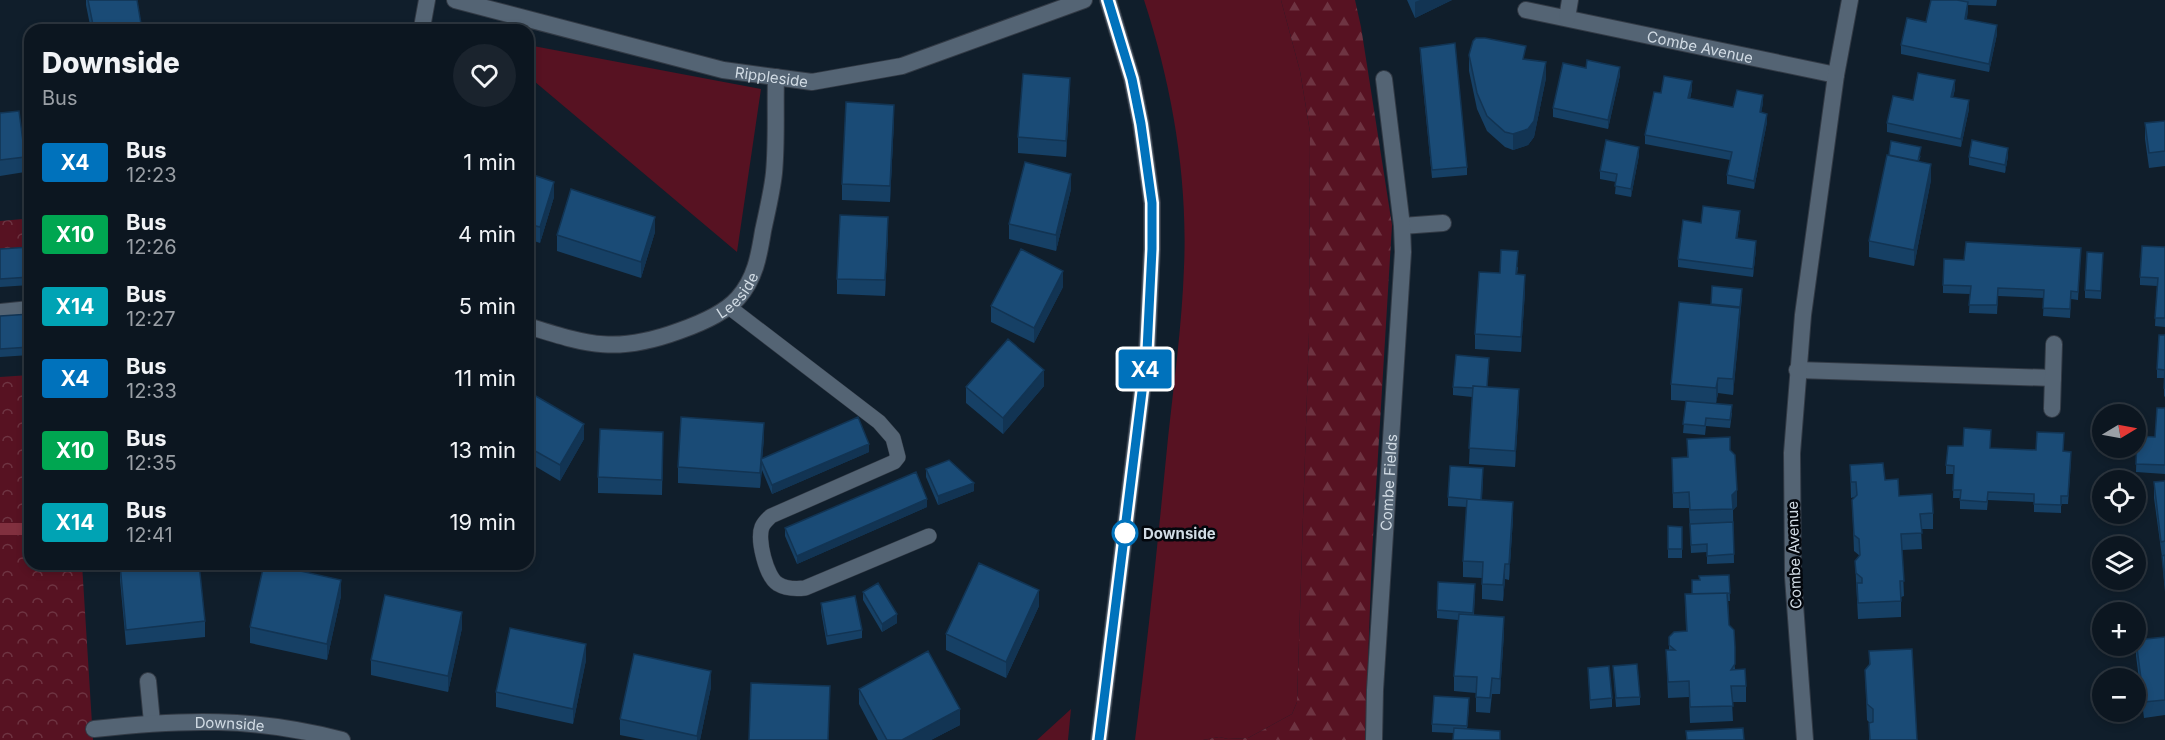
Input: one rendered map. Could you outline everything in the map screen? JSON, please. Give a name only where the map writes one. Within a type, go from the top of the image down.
[{"type":"street","points":[[423,24],[427,0]]},
{"type":"street","name":"Rippleside","points":[[455,0],[723,69],[812,82],[902,66],[1084,0]]},
{"type":"street","points":[[1099,740],[1147,351],[1152,249],[1152,203],[1141,124],[1132,79],[1108,0]]},
{"type":"street","points":[[1567,18],[1570,0]]},
{"type":"street","name":"Combe Avenue","points":[[1805,740],[1793,578],[1792,453],[1797,370],[1836,75],[1850,0]]},
{"type":"street","name":"Combe Avenue","points":[[1526,10],[1836,75]]},
{"type":"street","name":"Leeside","points":[[534,328],[596,345],[624,345],[654,340],[686,329],[729,307],[751,279],[757,263],[773,175],[776,77]]},
{"type":"street","name":"Combe Fields","points":[[1374,740],[1403,252],[1402,226],[1384,79]]},
{"type":"street","points":[[1402,226],[1443,223]]},
{"type":"street","points":[[0,312],[24,310]]},
{"type":"street","points":[[2052,409],[2054,344]]},
{"type":"street","points":[[1797,370],[2053,378]]},
{"type":"street","points":[[148,681],[152,722]]},
{"type":"street","name":"Downside","points":[[94,729],[152,722],[199,720],[292,729],[342,740]]},
{"type":"lane","points":[[729,307],[879,422],[891,435],[898,457],[894,462],[771,516],[762,527],[761,538],[767,569],[775,582],[792,588],[808,587],[929,536]]},
{"type":"green space","points":[[1144,0],[1281,0],[1300,71],[1310,132],[1309,333],[1297,702],[1292,714],[1248,738],[1135,740],[1180,331],[1185,233],[1176,132],[1163,65]]},
{"type":"green space","points":[[1281,0],[1355,0],[1392,225],[1372,554],[1365,740],[1203,740],[1219,737],[1248,738],[1292,714],[1297,702],[1309,333],[1310,132],[1300,71]]},
{"type":"green space","points":[[534,46],[761,89],[737,252],[534,81]]},
{"type":"green space","points":[[23,219],[24,253],[0,254],[0,221]]},
{"type":"green space","points":[[24,375],[24,570],[82,570],[93,740],[0,740],[0,377]]},
{"type":"green space","points":[[1071,709],[1068,740],[1037,740]]},
{"type":"building","points":[[88,0],[137,0],[141,24],[93,24]]},
{"type":"building","points":[[1931,0],[1968,2],[1965,19],[1997,25],[1989,64],[1901,45],[1907,18],[1926,22]]},
{"type":"building","points":[[1476,38],[1526,46],[1523,59],[1546,62],[1534,121],[1528,129],[1513,134],[1505,132],[1487,116],[1477,93],[1469,55]]},
{"type":"building","points":[[1455,43],[1467,167],[1432,170],[1420,48]]},
{"type":"building","points":[[1587,60],[1620,67],[1608,120],[1553,108],[1563,63],[1586,68]]},
{"type":"building","points":[[1918,73],[1955,80],[1951,97],[1969,100],[1961,139],[1887,123],[1893,96],[1913,100]]},
{"type":"building","points":[[1023,74],[1070,78],[1066,141],[1018,137]]},
{"type":"building","points":[[1664,76],[1692,81],[1688,98],[1733,107],[1737,90],[1763,95],[1760,112],[1767,114],[1754,181],[1727,175],[1732,152],[1645,135],[1654,92],[1661,93]]},
{"type":"building","points":[[846,102],[894,105],[890,186],[842,184]]},
{"type":"building","points":[[19,111],[24,157],[0,160],[0,113]]},
{"type":"building","points":[[2165,121],[2165,151],[2149,153],[2145,123]]},
{"type":"building","points":[[1606,140],[1639,147],[1631,189],[1615,186],[1617,174],[1600,171]]},
{"type":"building","points":[[1972,140],[2008,148],[2005,165],[1969,157]]},
{"type":"building","points":[[1891,141],[1921,147],[1918,161],[1889,155]]},
{"type":"building","points":[[1887,155],[1931,164],[1914,250],[1869,241]]},
{"type":"building","points":[[1025,162],[1071,174],[1056,235],[1009,224]]},
{"type":"building","points":[[534,175],[554,182],[540,227],[534,226]]},
{"type":"building","points":[[571,189],[655,217],[641,262],[557,235]]},
{"type":"building","points":[[1703,206],[1740,211],[1736,238],[1756,241],[1753,269],[1678,259],[1683,220],[1701,223]]},
{"type":"building","points":[[840,215],[888,217],[885,280],[837,279]]},
{"type":"building","points":[[1966,242],[2081,248],[2078,292],[2071,291],[2070,309],[2043,308],[2044,290],[1998,288],[1997,305],[1969,305],[1971,286],[1943,285],[1944,259],[1964,260]]},
{"type":"building","points":[[2142,246],[2165,247],[2165,318],[2155,318],[2158,278],[2140,277]]},
{"type":"building","points":[[24,247],[24,277],[0,279],[0,249]]},
{"type":"building","points":[[1021,249],[1063,271],[1034,328],[991,306]]},
{"type":"building","points":[[1501,250],[1518,251],[1516,274],[1525,275],[1521,337],[1475,334],[1479,272],[1500,273]]},
{"type":"building","points":[[2087,252],[2103,253],[2101,291],[2085,290]]},
{"type":"building","points":[[1712,286],[1742,289],[1740,307],[1711,304]]},
{"type":"building","points":[[1679,302],[1740,308],[1733,379],[1718,378],[1716,388],[1671,384]]},
{"type":"building","points":[[24,314],[24,347],[0,349],[0,316]]},
{"type":"building","points":[[2159,335],[2165,335],[2165,370],[2157,369]]},
{"type":"building","points":[[1008,339],[1044,370],[1003,418],[966,387]]},
{"type":"building","points":[[1456,355],[1489,358],[1487,387],[1453,387]]},
{"type":"building","points":[[1473,386],[1519,389],[1515,451],[1469,448]]},
{"type":"building","points":[[534,395],[584,424],[560,465],[534,450]]},
{"type":"building","points":[[1686,401],[1732,405],[1730,420],[1706,418],[1705,426],[1683,424]]},
{"type":"building","points":[[2157,408],[2165,408],[2165,465],[2136,464],[2136,458],[2146,458],[2146,436],[2155,437]]},
{"type":"building","points":[[681,417],[764,423],[760,473],[678,467]]},
{"type":"building","points":[[858,417],[869,444],[772,485],[761,459]]},
{"type":"building","points":[[1964,428],[1991,430],[1990,448],[2036,450],[2037,432],[2064,433],[2063,451],[2071,452],[2068,496],[2061,496],[2061,505],[2034,504],[2034,494],[1988,492],[1987,502],[1960,500],[1961,490],[1953,490],[1954,466],[1946,465],[1948,446],[1963,446]]},
{"type":"building","points":[[600,429],[663,432],[662,480],[598,477]]},
{"type":"building","points":[[1730,437],[1730,450],[1735,455],[1737,490],[1732,495],[1733,509],[1690,510],[1689,492],[1673,493],[1672,458],[1688,457],[1687,439]]},
{"type":"building","points":[[949,460],[974,483],[938,496],[926,469]]},
{"type":"building","points":[[1883,463],[1885,480],[1898,479],[1899,496],[1932,494],[1933,513],[1920,514],[1922,533],[1901,534],[1904,581],[1900,581],[1901,601],[1858,603],[1857,583],[1862,583],[1862,578],[1856,573],[1855,561],[1860,555],[1859,539],[1854,535],[1852,500],[1857,495],[1856,482],[1851,482],[1850,465]]},
{"type":"building","points":[[1450,466],[1483,468],[1481,500],[1448,497]]},
{"type":"building","points":[[916,472],[927,499],[797,556],[785,528]]},
{"type":"building","points":[[2165,481],[2165,541],[2161,542],[2154,482]]},
{"type":"building","points":[[1467,499],[1513,502],[1509,564],[1505,564],[1503,585],[1482,584],[1483,562],[1463,561]]},
{"type":"building","points":[[1733,522],[1734,554],[1707,556],[1707,544],[1691,545],[1690,524]]},
{"type":"building","points":[[1668,526],[1682,527],[1682,549],[1668,549]]},
{"type":"building","points":[[2165,555],[2165,584],[2162,556]]},
{"type":"building","points":[[979,563],[1039,590],[1006,662],[946,634]]},
{"type":"building","points":[[121,570],[200,570],[205,621],[126,630]]},
{"type":"building","points":[[263,570],[296,570],[341,580],[327,644],[250,627]]},
{"type":"building","points":[[1729,575],[1730,593],[1692,594],[1692,580],[1700,580],[1699,576]]},
{"type":"building","points":[[1438,582],[1475,584],[1473,613],[1437,610]]},
{"type":"building","points":[[878,583],[897,614],[882,624],[863,592]]},
{"type":"building","points":[[1727,593],[1729,625],[1734,630],[1735,647],[1735,664],[1731,670],[1745,669],[1746,686],[1731,686],[1733,706],[1690,707],[1689,681],[1668,682],[1666,650],[1675,650],[1669,645],[1669,637],[1674,632],[1687,631],[1685,594]]},
{"type":"building","points":[[385,595],[462,612],[448,676],[371,660]]},
{"type":"building","points":[[855,596],[862,630],[827,636],[821,603]]},
{"type":"building","points":[[1459,614],[1504,617],[1500,679],[1492,678],[1490,698],[1476,697],[1477,677],[1454,676]]},
{"type":"building","points":[[510,628],[586,644],[573,709],[496,692]]},
{"type":"building","points":[[2165,637],[2165,700],[2146,702],[2146,668],[2140,668],[2138,656],[2146,656],[2146,639]]},
{"type":"building","points":[[1912,649],[1917,740],[1870,740],[1869,723],[1873,722],[1873,709],[1867,704],[1865,670],[1870,664],[1869,651]]},
{"type":"building","points":[[928,651],[960,709],[902,740],[887,740],[859,689]]},
{"type":"building","points":[[634,654],[711,671],[697,736],[620,719]]},
{"type":"building","points":[[1637,664],[1640,697],[1616,698],[1613,666]]},
{"type":"building","points":[[1609,666],[1612,698],[1590,700],[1588,668]]},
{"type":"building","points":[[751,683],[830,686],[828,740],[749,740]]},
{"type":"building","points":[[1434,696],[1469,698],[1467,726],[1432,724]]},
{"type":"building","points":[[1454,728],[1500,731],[1500,740],[1453,740]]},
{"type":"building","points":[[1743,728],[1744,740],[1687,740],[1686,731]]},
{"type":"waterway","points":[[0,529],[24,529]]},
{"type":"bus line","name":"X4","points":[[1099,740],[1147,351],[1152,249],[1152,203],[1141,124],[1132,79],[1108,0]]},
{"type":"place","name":"Downside","points":[[1125,533]]}]
